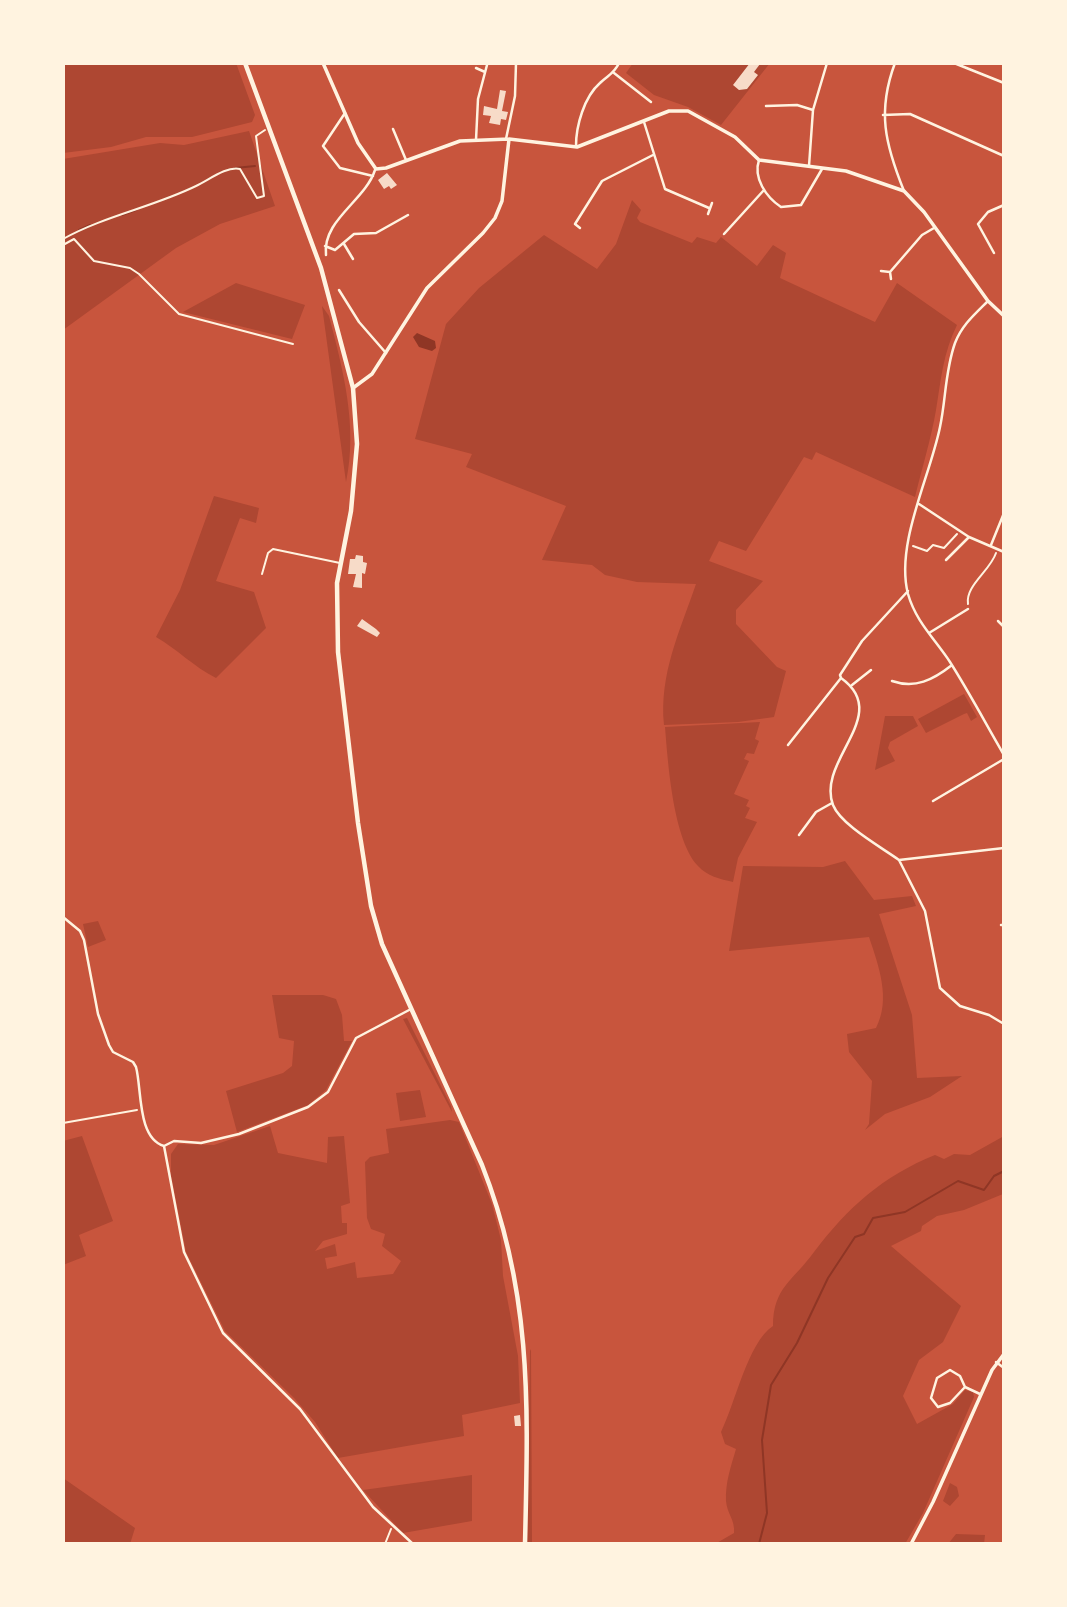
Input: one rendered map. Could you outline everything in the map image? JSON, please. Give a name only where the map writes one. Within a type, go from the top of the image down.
[{"type":"main road","points":[[245,63],[321,268],[353,388],[357,444],[351,511],[337,583],[338,652],[358,823],[376,925],[497,1201],[516,1275],[527,1361],[525,1544]]},
{"type":"street","points":[[323,63],[364,153],[376,169]]},
{"type":"street","points":[[353,388],[372,374],[427,288],[495,218],[502,201],[515,96],[516,63]]},
{"type":"street","points":[[576,148],[579,123],[592,93],[602,80],[614,73],[619,63]]},
{"type":"street","points":[[809,167],[813,110],[827,63]]},
{"type":"street","points":[[895,63],[884,100],[883,114],[885,135],[904,191],[988,301],[1004,316]]},
{"type":"street","points":[[954,63],[1004,83]]},
{"type":"street","points":[[476,140],[478,99],[487,65]]},
{"type":"street","points":[[477,68],[485,72]]},
{"type":"street","points":[[614,73],[651,102]]},
{"type":"street","points":[[771,99],[772,106]]},
{"type":"street","points":[[766,106],[797,106],[813,110]]},
{"type":"street","points":[[376,169],[446,144],[476,140],[508,139],[576,148],[675,109],[694,113],[735,137],[759,160],[859,174],[904,191]]},
{"type":"street","points":[[346,111],[323,146],[340,168],[373,176]]},
{"type":"street","points":[[883,114],[910,114],[1004,156]]},
{"type":"street","points":[[644,122],[665,189],[709,208]]},
{"type":"street","points":[[400,131],[394,131],[406,160]]},
{"type":"street","points":[[575,225],[602,181],[653,155]]},
{"type":"street","points":[[759,160],[757,172],[764,190],[781,207],[795,208],[807,198],[822,169]]},
{"type":"street","points":[[326,255],[328,235],[376,169]]},
{"type":"street","points":[[724,234],[764,190]]},
{"type":"street","points":[[708,214],[712,203]]},
{"type":"street","points":[[994,253],[978,224],[988,212],[1004,205]]},
{"type":"street","points":[[325,246],[335,250],[354,234],[376,233],[408,215]]},
{"type":"street","points":[[570,221],[580,228]]},
{"type":"street","points":[[891,279],[890,272],[922,235],[934,228]]},
{"type":"street","points":[[344,244],[353,259]]},
{"type":"street","points":[[881,271],[890,272]]},
{"type":"street","points":[[339,290],[359,322],[386,353]]},
{"type":"street","points":[[933,801],[949,795],[1004,757],[952,665],[913,609],[908,592],[909,546],[940,426],[944,390],[955,344],[965,325],[988,301]]},
{"type":"street","points":[[919,504],[969,537],[1004,552]]},
{"type":"street","points":[[991,545],[1004,513]]},
{"type":"street","points":[[946,560],[969,537]]},
{"type":"street","points":[[788,745],[841,678],[840,675],[852,654],[892,606],[908,592]]},
{"type":"street","points":[[928,634],[968,609]]},
{"type":"street","points":[[998,621],[1004,627]]},
{"type":"street","points":[[892,681],[907,686],[935,678],[952,665]]},
{"type":"street","points":[[852,685],[871,670]]},
{"type":"street","points":[[841,678],[852,685],[860,705],[853,734],[832,777],[832,803],[845,821],[899,860],[925,911],[940,988],[960,1006],[989,1015],[1004,1024]]},
{"type":"street","points":[[799,835],[817,812],[832,803]]},
{"type":"street","points":[[899,860],[1004,848]]},
{"type":"street","points":[[63,917],[80,931],[103,1032],[113,1052],[133,1062],[136,1067],[142,1109],[154,1140],[164,1146]]},
{"type":"street","points":[[164,1146],[174,1142],[201,1143],[239,1134],[309,1107],[328,1092],[356,1038],[411,1009]]},
{"type":"street","points":[[164,1146],[170,1193],[184,1252],[212,1315],[237,1349],[300,1409],[338,1463],[392,1527],[413,1544]]},
{"type":"street","points":[[911,1544],[933,1502],[980,1394],[996,1362],[1004,1354]]},
{"type":"street","points":[[996,1362],[1004,1368]]},
{"type":"street","points":[[965,1387],[943,1407],[934,1404],[931,1398],[937,1378],[950,1370],[960,1376],[965,1387],[980,1394]]},
{"type":"lane","points":[[261,573],[268,553],[273,549],[341,563]]},
{"type":"path","points":[[63,239],[84,227],[194,188],[231,168],[240,169],[257,198],[264,196],[256,136],[269,127]]},
{"type":"path","points":[[63,245],[74,239],[94,261],[130,268],[179,314],[293,344]]},
{"type":"path","points":[[909,546],[927,551],[933,545],[944,548],[960,531]]},
{"type":"path","points":[[968,609],[970,591],[989,570],[998,549]]},
{"type":"path","points":[[63,1123],[142,1109]]},
{"type":"path","points":[[385,1544],[392,1527]]},
{"type":"shaded area","points":[[63,63],[236,63],[255,115],[252,122],[192,137],[146,137],[111,147],[63,153]]},
{"type":"shaded area","points":[[633,63],[770,63],[721,125],[688,107],[654,95],[626,73]]},
{"type":"shaded area","points":[[249,131],[275,206],[220,224],[176,248],[63,330],[63,159],[160,143],[184,145]]},
{"type":"shaded area","points":[[632,200],[641,210],[637,218],[640,222],[692,243],[697,237],[716,243],[721,237],[757,266],[773,245],[786,253],[780,278],[875,322],[897,283],[957,325],[946,356],[932,432],[915,497],[816,452],[812,460],[804,457],[746,551],[719,541],[709,561],[763,581],[736,610],[736,624],[777,667],[786,671],[774,717],[738,722],[664,725],[663,706],[668,670],[696,584],[637,582],[605,575],[592,565],[542,560],[566,506],[466,467],[472,454],[415,439],[446,324],[479,288],[544,235],[597,269],[616,244]]},
{"type":"shaded area","points":[[236,283],[305,305],[292,339],[183,312]]},
{"type":"shaded area","points":[[322,306],[329,316],[350,419],[346,482]]},
{"type":"shaded area","points":[[417,333],[435,341],[436,348],[432,351],[419,347],[413,337]]},
{"type":"shaded area","points":[[214,496],[259,508],[256,523],[240,518],[216,581],[254,592],[266,628],[216,678],[156,637],[180,590]]},
{"type":"shaded area","points":[[964,694],[977,717],[971,721],[967,713],[926,733],[918,719]]},
{"type":"shaded area","points":[[885,716],[913,716],[918,726],[890,742],[888,748],[895,761],[875,770]]},
{"type":"shaded area","points":[[760,722],[755,739],[759,741],[754,754],[747,753],[744,759],[749,761],[734,794],[749,800],[746,806],[750,808],[745,818],[757,822],[738,858],[733,882],[705,872],[690,854],[677,820],[673,800],[665,727]]},
{"type":"shaded area","points":[[845,861],[874,900],[912,896],[916,906],[879,914],[912,1015],[917,1078],[962,1076],[930,1097],[885,1114],[865,1130],[869,1124],[872,1081],[849,1052],[847,1034],[876,1028],[883,1006],[882,983],[869,937],[729,951],[743,866],[823,867]]},
{"type":"shaded area","points":[[98,921],[106,940],[88,947],[83,924]]},
{"type":"shaded area","points":[[272,995],[323,995],[336,999],[342,1015],[344,1041],[352,1041],[326,1090],[308,1105],[237,1132],[226,1091],[283,1073],[292,1066],[294,1041],[279,1038]]},
{"type":"shaded area","points":[[407,1018],[451,1106],[452,1112],[403,1019]]},
{"type":"shaded area","points":[[420,1090],[426,1117],[400,1121],[396,1093]]},
{"type":"shaded area","points":[[450,1120],[459,1122],[492,1204],[501,1240],[503,1276],[518,1356],[520,1403],[462,1415],[464,1436],[338,1458],[315,1422],[294,1398],[225,1331],[186,1252],[171,1175],[171,1154],[178,1144],[214,1145],[270,1126],[278,1153],[327,1163],[328,1137],[344,1136],[350,1203],[341,1206],[342,1223],[347,1223],[347,1234],[323,1241],[315,1251],[335,1244],[337,1256],[325,1258],[327,1269],[355,1262],[357,1278],[393,1274],[401,1261],[382,1246],[385,1234],[371,1229],[367,1218],[365,1162],[370,1157],[389,1153],[386,1129]]},
{"type":"shaded area","points":[[82,1136],[113,1221],[79,1235],[86,1256],[63,1265],[63,1141]]},
{"type":"shaded area","points":[[1004,1136],[1003,1194],[964,1210],[937,1216],[922,1226],[921,1231],[891,1246],[961,1306],[943,1342],[919,1360],[903,1396],[917,1424],[953,1404],[965,1390],[973,1392],[974,1397],[923,1513],[905,1544],[715,1544],[734,1533],[726,1494],[736,1449],[725,1444],[721,1432],[749,1359],[764,1334],[773,1326],[777,1302],[786,1285],[840,1221],[883,1183],[935,1155],[944,1159],[954,1154],[970,1155]]},
{"type":"shaded area","points":[[531,1349],[532,1544],[527,1544],[530,1351]]},
{"type":"shaded area","points":[[472,1475],[472,1521],[403,1533],[363,1490]]},
{"type":"shaded area","points":[[63,1478],[135,1528],[130,1544],[63,1544]]},
{"type":"shaded area","points":[[950,1483],[957,1487],[959,1496],[950,1506],[943,1501]]},
{"type":"shaded area","points":[[956,1534],[985,1535],[984,1544],[948,1544]]},
{"type":"building","points":[[750,63],[760,64],[754,72],[758,75],[747,89],[739,90],[733,85]]},
{"type":"building","points":[[500,90],[506,91],[502,111],[508,112],[506,120],[501,119],[500,125],[489,123],[491,116],[483,115],[484,106],[497,109]]},
{"type":"building","points":[[387,173],[397,185],[391,189],[389,186],[384,189],[378,180]]},
{"type":"building","points":[[356,555],[363,556],[363,562],[367,563],[365,574],[362,573],[362,588],[353,587],[356,574],[348,574],[350,559],[355,559]]},
{"type":"building","points":[[362,619],[380,633],[377,637],[357,626]]},
{"type":"building","points":[[520,1415],[521,1426],[515,1426],[514,1416]]},
{"type":"waterway","points":[[235,168],[255,166]]},
{"type":"waterway","points":[[122,215],[136,210]]},
{"type":"waterway","points":[[79,230],[90,225]]},
{"type":"waterway","points":[[759,1544],[767,1513],[762,1440],[771,1385],[797,1343],[828,1278],[855,1237],[864,1234],[873,1218],[905,1212],[958,1181],[984,1190],[994,1176],[1004,1171]]}]
